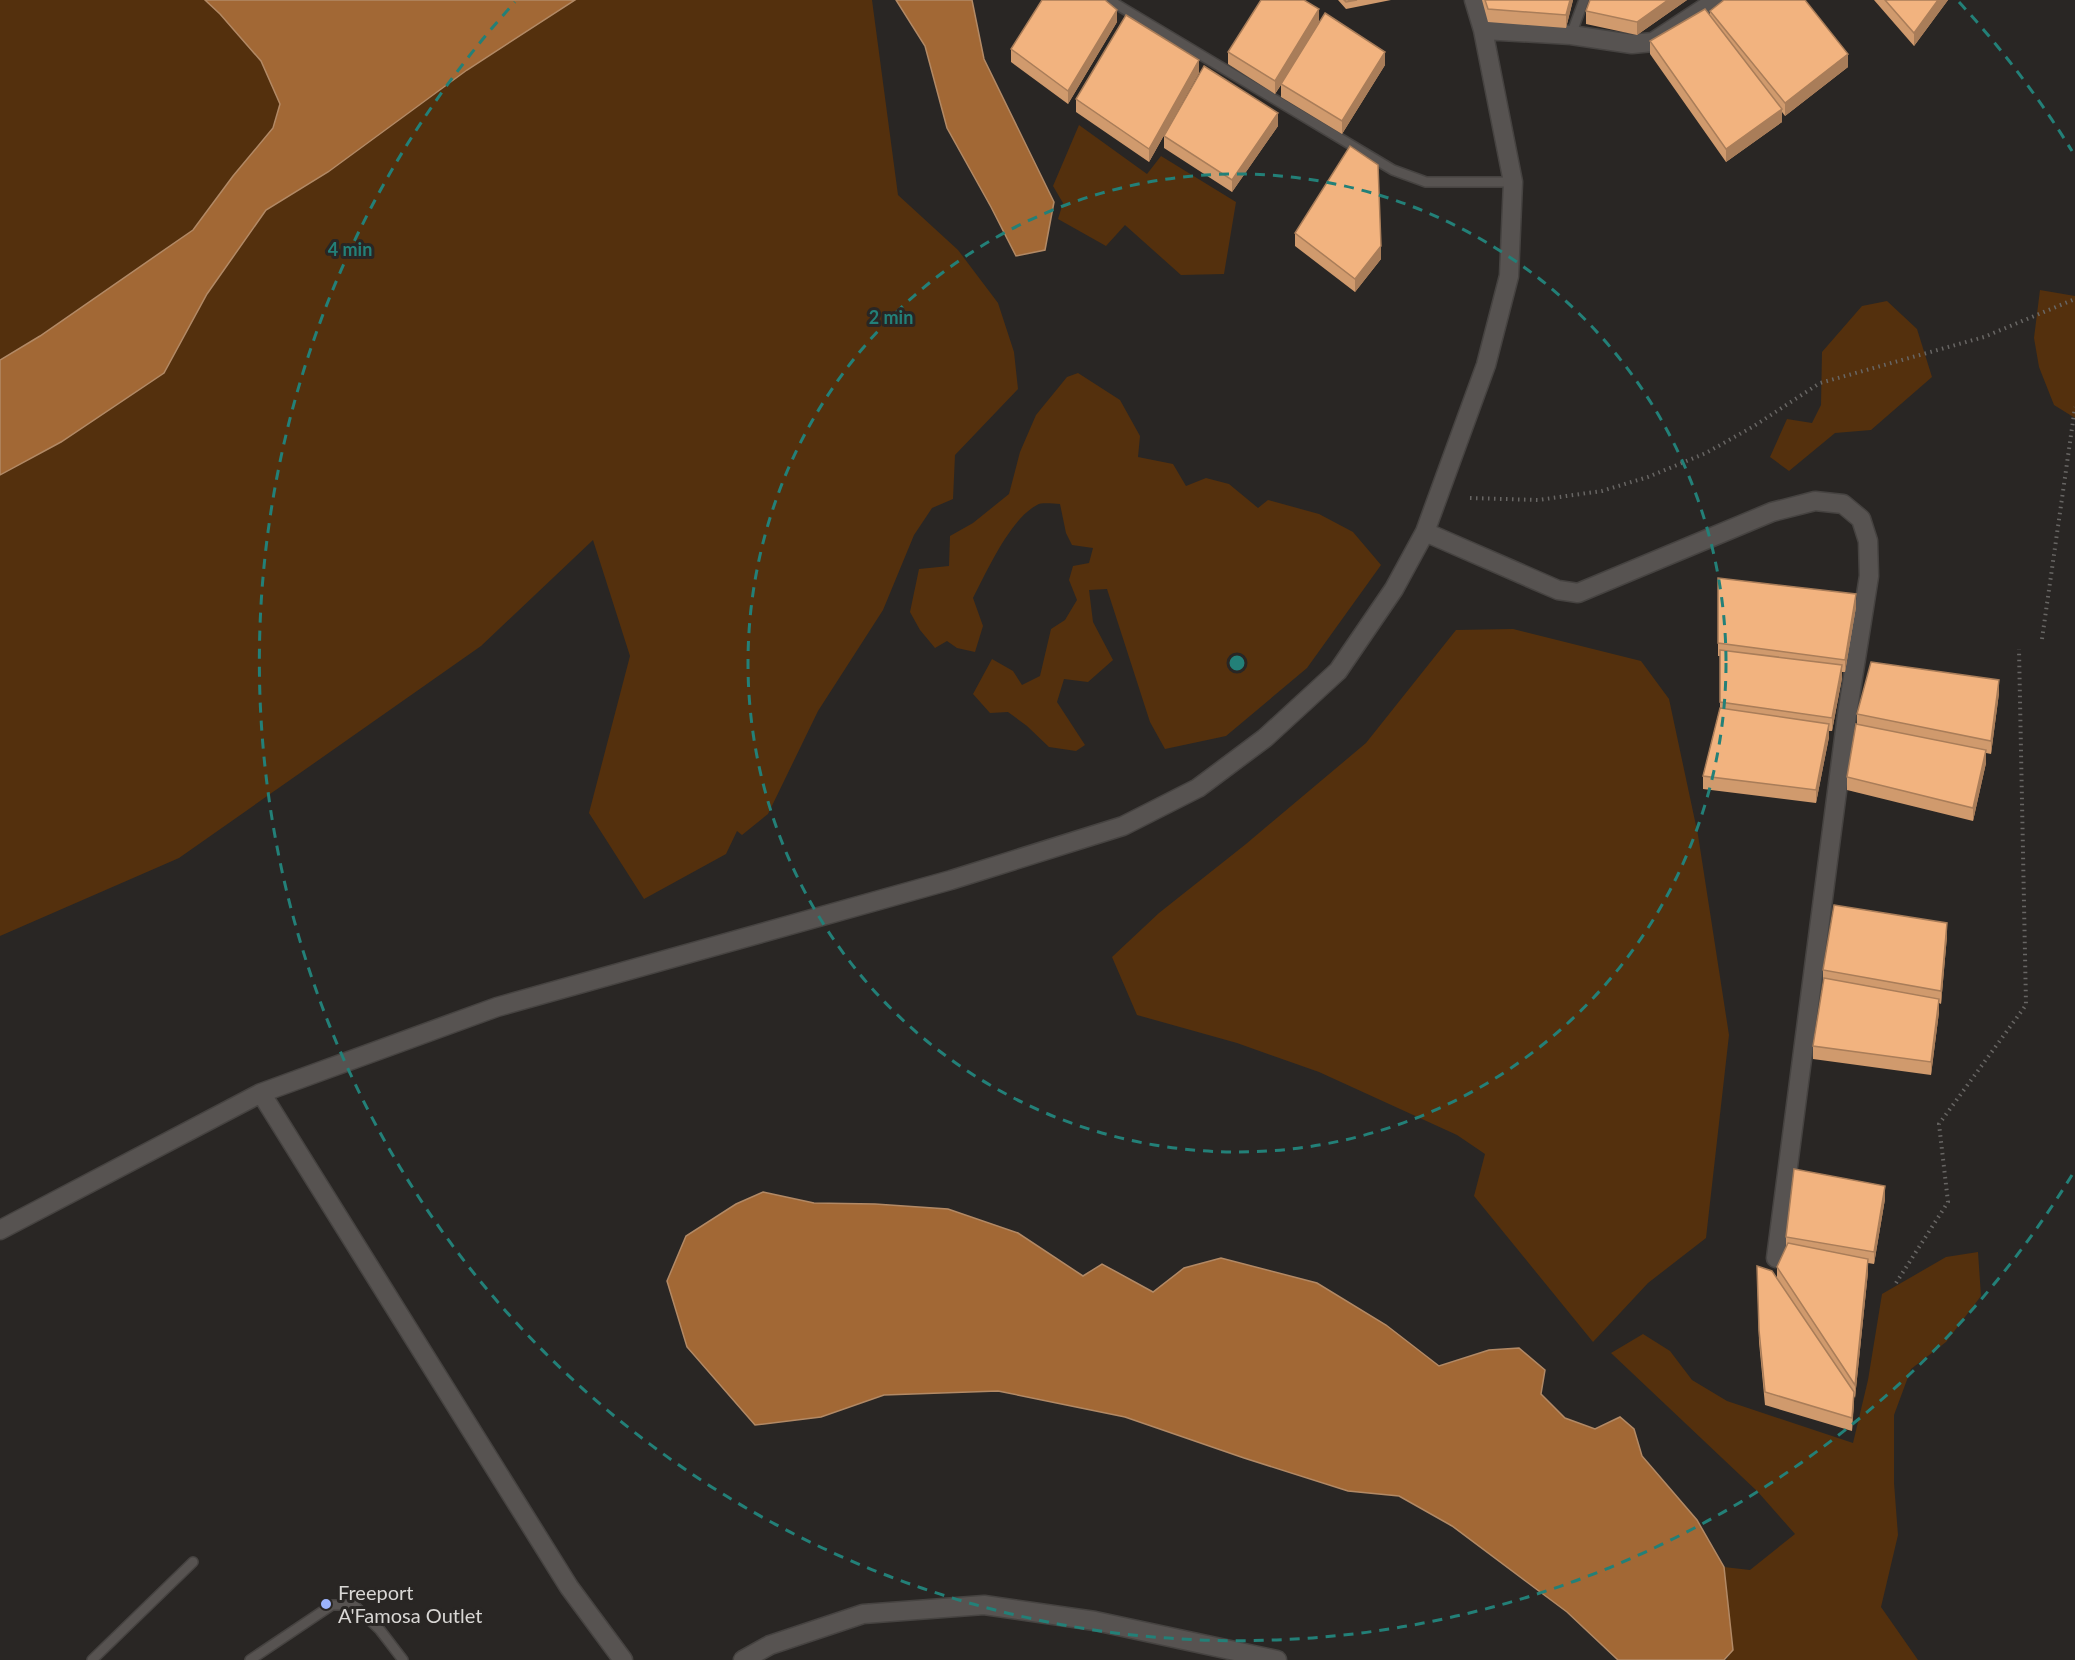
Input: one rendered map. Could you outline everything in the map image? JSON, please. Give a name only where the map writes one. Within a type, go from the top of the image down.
[{"type":"street","points":[[0,1230],[261,1093],[497,1007],[951,880],[1123,826],[1198,788],[1265,738],[1338,671],[1394,589],[1425,532],[1486,364],[1509,276],[1513,182],[1483,30],[1474,0]]},
{"type":"street","points":[[1483,30],[1570,34],[1632,44],[1653,42],[1717,0]]},
{"type":"street","points":[[1425,532],[1558,590],[1578,593],[1772,512],[1815,501],[1843,504],[1861,519],[1868,541],[1869,576],[1847,715],[1776,1258]]},
{"type":"street","points":[[261,1093],[569,1587],[623,1660]]},
{"type":"street","points":[[743,1660],[771,1645],[863,1614],[984,1605],[1095,1621],[1277,1660]]},
{"type":"lane","points":[[1109,0],[1393,170],[1426,182],[1513,182]]},
{"type":"lane","points":[[1570,34],[1584,0]]},
{"type":"lane","points":[[92,1660],[193,1562]]},
{"type":"lane","points":[[250,1660],[332,1605],[354,1605],[380,1630],[403,1660]]},
{"type":"path","points":[[1470,498],[1538,500],[1602,491],[1647,477],[1706,453],[1754,426],[1820,383],[1984,337],[2075,300]]},
{"type":"path","points":[[2042,639],[2075,407]]},
{"type":"path","points":[[1896,1282],[1948,1202],[1939,1124],[2026,1005],[2019,649]]},
{"type":"shaded area","points":[[0,0],[872,0],[898,195],[958,250],[998,303],[1014,352],[1018,389],[955,455],[953,499],[932,508],[914,535],[883,610],[818,711],[768,814],[742,835],[737,831],[726,854],[644,899],[589,813],[630,656],[593,540],[481,646],[179,858],[0,936]]},
{"type":"shaded area","points":[[205,0],[575,0],[467,70],[328,172],[266,210],[207,294],[164,373],[61,442],[0,475],[0,360],[40,336],[193,230],[233,176],[273,128],[280,104],[261,61]]},
{"type":"shaded area","points":[[896,0],[972,0],[984,59],[1054,202],[1045,250],[1016,256],[947,128],[925,46]]},
{"type":"shaded area","points":[[1079,125],[1147,174],[1161,156],[1236,202],[1224,274],[1181,275],[1125,225],[1106,246],[1058,219],[1063,203],[1053,186]]},
{"type":"shaded area","points":[[2040,290],[2075,296],[2075,418],[2054,405],[2039,367],[2034,338]]},
{"type":"shaded area","points":[[1887,301],[1917,329],[1932,377],[1871,430],[1835,433],[1789,471],[1770,457],[1787,419],[1812,423],[1821,405],[1822,352],[1862,306]]},
{"type":"shaded area","points":[[1078,373],[1120,400],[1140,436],[1138,457],[1173,464],[1186,486],[1206,478],[1229,484],[1258,508],[1268,500],[1319,514],[1353,532],[1381,565],[1307,668],[1226,736],[1165,749],[1150,722],[1107,589],[1089,590],[1093,622],[1113,660],[1088,682],[1064,679],[1057,702],[1085,745],[1076,751],[1049,747],[1008,712],[990,713],[973,694],[992,659],[1013,671],[1022,685],[1040,676],[1051,629],[1065,620],[1077,600],[1069,580],[1073,566],[1089,563],[1093,548],[1072,545],[1066,533],[1060,504],[1039,504],[1027,512],[1009,533],[992,560],[973,598],[983,626],[975,652],[957,648],[947,641],[935,648],[920,630],[910,612],[919,569],[949,566],[950,536],[973,523],[1009,494],[1020,452],[1036,415],[1067,377]]},
{"type":"shaded area","points":[[1513,629],[1641,661],[1669,699],[1698,835],[1729,1035],[1706,1238],[1648,1283],[1593,1342],[1474,1196],[1485,1154],[1457,1135],[1319,1072],[1237,1043],[1137,1015],[1112,957],[1159,913],[1246,844],[1366,743],[1456,630]]},
{"type":"shaded area","points":[[763,1192],[814,1203],[948,1209],[1018,1233],[1083,1276],[1102,1264],[1153,1292],[1184,1268],[1221,1258],[1317,1283],[1386,1325],[1439,1366],[1489,1350],[1519,1348],[1545,1370],[1541,1394],[1565,1418],[1595,1429],[1620,1417],[1634,1429],[1642,1456],[1697,1520],[1724,1567],[1733,1650],[1724,1660],[1618,1660],[1567,1612],[1452,1526],[1399,1496],[1348,1491],[1125,1417],[998,1391],[884,1395],[821,1417],[755,1425],[687,1347],[667,1281],[686,1236],[736,1204]]},
{"type":"shaded area","points":[[1978,1252],[1981,1296],[1946,1342],[1911,1369],[1894,1415],[1894,1483],[1898,1535],[1881,1607],[1918,1660],[1726,1660],[1733,1650],[1724,1567],[1750,1570],[1795,1534],[1758,1492],[1611,1353],[1643,1334],[1670,1351],[1692,1380],[1727,1401],[1853,1443],[1868,1380],[1882,1294],[1946,1257]]},
{"type":"building","points":[[1042,0],[1105,0],[1117,10],[1068,91],[1011,49]]},
{"type":"building","points":[[1261,0],[1304,0],[1319,9],[1275,81],[1228,52]]},
{"type":"building","points":[[1485,0],[1570,0],[1566,15],[1488,9]]},
{"type":"building","points":[[1590,0],[1668,0],[1637,22],[1586,11]]},
{"type":"building","points":[[1724,0],[1805,0],[1848,54],[1785,103],[1710,11]]},
{"type":"building","points":[[1885,0],[1938,0],[1914,33]]},
{"type":"building","points":[[1705,9],[1782,109],[1726,149],[1650,41]]},
{"type":"building","points":[[1325,13],[1385,52],[1342,121],[1281,84]]},
{"type":"building","points":[[1126,15],[1199,60],[1149,149],[1076,99]]},
{"type":"building","points":[[1204,66],[1278,113],[1232,180],[1164,136]]},
{"type":"building","points":[[1350,146],[1378,165],[1381,246],[1355,279],[1295,233]]},
{"type":"building","points":[[1718,578],[1856,594],[1845,660],[1718,643]]},
{"type":"building","points":[[1720,650],[1842,665],[1832,718],[1720,702]]},
{"type":"building","points":[[1871,662],[1999,680],[1991,741],[1857,714]]},
{"type":"building","points":[[1720,708],[1829,724],[1816,790],[1703,776]]},
{"type":"building","points":[[1856,724],[1986,750],[1973,808],[1847,777]]},
{"type":"building","points":[[1834,905],[1947,923],[1941,991],[1823,970]]},
{"type":"building","points":[[1824,978],[1939,999],[1931,1062],[1813,1046]]},
{"type":"building","points":[[1794,1169],[1885,1186],[1874,1252],[1786,1237]]},
{"type":"building","points":[[1788,1243],[1868,1259],[1855,1385],[1777,1267]]},
{"type":"building","points":[[1757,1266],[1772,1271],[1854,1392],[1852,1418],[1765,1392],[1759,1330]]},
{"type":"place","name":"Freeport A'Famosa Outlet","points":[[326,1604]]}]
